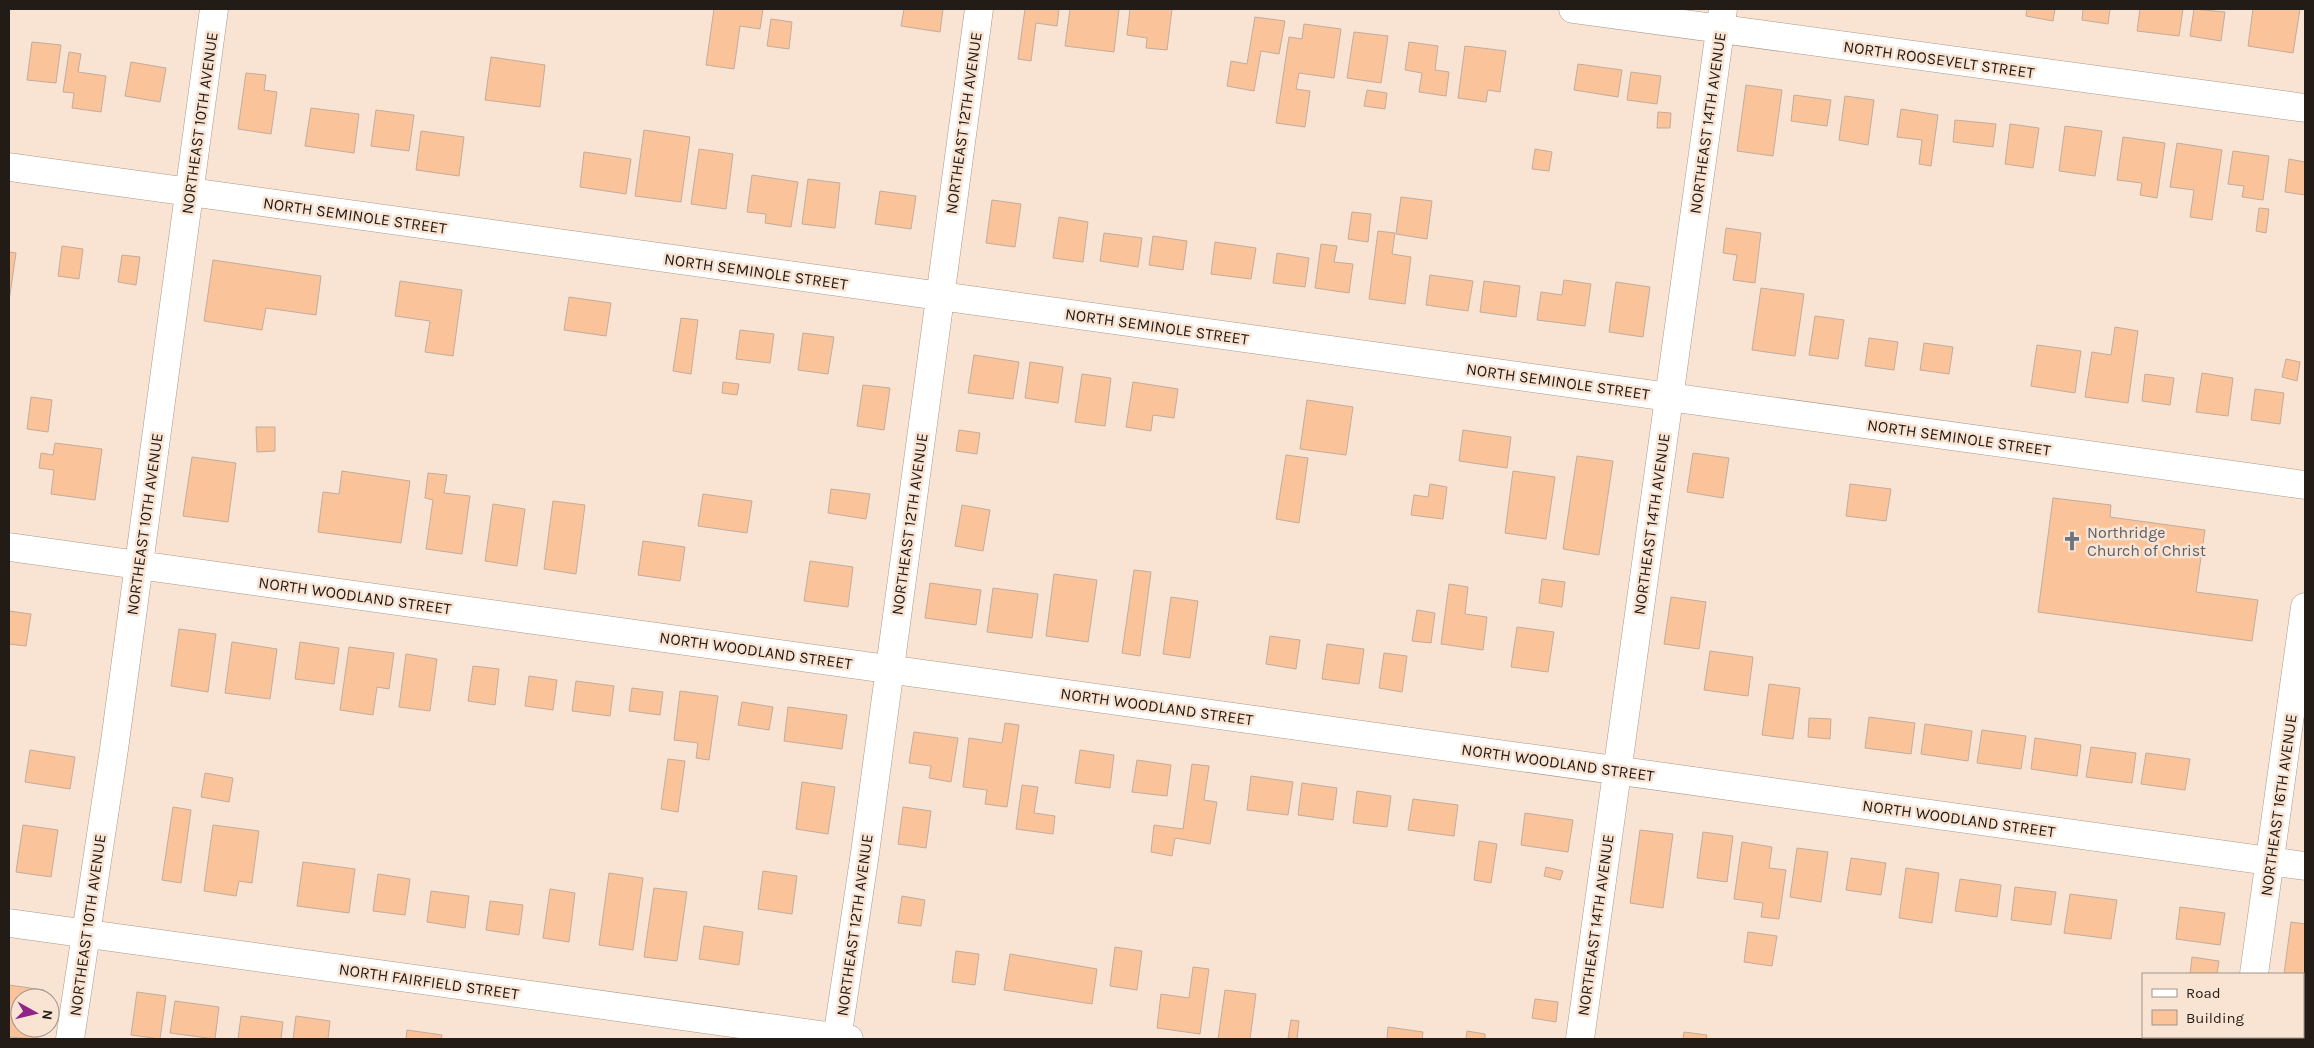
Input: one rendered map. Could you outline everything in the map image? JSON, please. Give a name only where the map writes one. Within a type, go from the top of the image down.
[{"type":"street","name":"NORTHEAST 10TH AVENUE","points":[[70,1039],[139,565],[214,9]]},
{"type":"street","name":"NORTHEAST 12TH AVENUE","points":[[841,1039],[889,669],[979,9]]},
{"type":"street","name":"NORTH ROOSEVELT STREET","points":[[1573,9],[1722,19],[2305,108]]},
{"type":"street","name":"NORTHEAST 14TH AVENUE","points":[[1580,1039],[1722,19]]},
{"type":"street","name":"NORTH SEMINOLE STREET","points":[[9,167],[2305,486]]},
{"type":"street","name":"NORTH WOODLAND STREET","points":[[9,546],[2305,866]]},
{"type":"street","name":"NORTHEAST 16TH AVENUE","points":[[2254,973],[2305,607]]},
{"type":"street","name":"NORTH FAIRFIELD STREET","points":[[9,923],[841,1039]]},
{"type":"building","points":[[714,9],[763,9],[760,29],[740,26],[734,69],[706,65]]},
{"type":"building","points":[[904,9],[943,9],[940,32],[901,26]]},
{"type":"building","points":[[1025,9],[1059,9],[1057,26],[1036,23],[1031,61],[1018,59]]},
{"type":"building","points":[[1070,9],[1119,9],[1114,52],[1065,46]]},
{"type":"building","points":[[1130,9],[1172,9],[1167,50],[1146,48],[1147,38],[1127,35]]},
{"type":"building","points":[[2027,9],[2055,9],[2053,21],[2026,16]]},
{"type":"building","points":[[2083,9],[2110,9],[2108,24],[2082,20]]},
{"type":"building","points":[[2140,9],[2183,9],[2179,36],[2137,31]]},
{"type":"building","points":[[2194,9],[2225,12],[2221,41],[2190,36]]},
{"type":"building","points":[[2253,9],[2300,9],[2293,53],[2248,46]]},
{"type":"building","points":[[1255,17],[1285,21],[1279,54],[1261,51],[1254,91],[1227,86],[1231,61],[1247,64]]},
{"type":"building","points":[[771,19],[792,22],[789,49],[767,46]]},
{"type":"building","points":[[1304,24],[1341,29],[1334,78],[1299,73],[1296,89],[1310,91],[1305,127],[1276,123],[1289,37],[1302,39]]},
{"type":"building","points":[[1354,32],[1388,36],[1381,83],[1347,78]]},
{"type":"building","points":[[32,42],[61,45],[56,83],[27,80]]},
{"type":"building","points":[[1409,42],[1438,46],[1435,70],[1449,72],[1446,96],[1419,92],[1422,73],[1405,70]]},
{"type":"building","points":[[1465,46],[1506,51],[1500,92],[1488,90],[1486,102],[1458,98]]},
{"type":"building","points":[[69,52],[81,54],[78,72],[106,76],[101,112],[72,108],[74,93],[63,92]]},
{"type":"building","points":[[491,57],[545,65],[540,107],[485,100]]},
{"type":"building","points":[[131,62],[166,68],[160,102],[125,96]]},
{"type":"building","points":[[1578,64],[1622,70],[1618,97],[1574,90]]},
{"type":"building","points":[[1631,72],[1661,76],[1657,104],[1627,100]]},
{"type":"building","points":[[246,73],[266,75],[264,90],[277,92],[271,134],[238,129]]},
{"type":"building","points":[[1746,85],[1782,90],[1773,156],[1737,151]]},
{"type":"building","points":[[1367,90],[1387,93],[1385,109],[1364,106]]},
{"type":"building","points":[[1794,95],[1831,100],[1827,126],[1791,121]]},
{"type":"building","points":[[1845,96],[1874,100],[1868,145],[1839,140]]},
{"type":"building","points":[[311,108],[359,114],[354,153],[305,146]]},
{"type":"building","points":[[1901,109],[1938,115],[1931,166],[1919,164],[1922,140],[1897,137]]},
{"type":"building","points":[[376,110],[414,115],[409,151],[371,146]]},
{"type":"building","points":[[1658,112],[1671,113],[1670,128],[1657,128]]},
{"type":"building","points":[[1955,120],[1996,124],[1993,147],[1953,142]]},
{"type":"building","points":[[2010,124],[2039,128],[2033,168],[2005,164]]},
{"type":"building","points":[[2065,126],[2102,131],[2095,176],[2059,171]]},
{"type":"building","points":[[644,130],[690,137],[681,202],[635,196]]},
{"type":"building","points":[[421,131],[464,137],[459,176],[416,170]]},
{"type":"building","points":[[2123,137],[2165,143],[2157,198],[2140,195],[2142,183],[2117,180]]},
{"type":"building","points":[[2177,143],[2222,150],[2212,220],[2190,217],[2194,190],[2170,187]]},
{"type":"building","points":[[699,149],[733,154],[726,209],[691,204]]},
{"type":"building","points":[[1535,149],[1552,152],[1549,171],[1532,169]]},
{"type":"building","points":[[2233,151],[2269,156],[2263,200],[2242,197],[2244,186],[2228,184]]},
{"type":"building","points":[[584,152],[631,159],[626,194],[580,187]]},
{"type":"building","points":[[2289,159],[2305,162],[2305,195],[2285,192]]},
{"type":"building","points":[[752,175],[798,182],[791,227],[765,223],[766,214],[747,212]]},
{"type":"building","points":[[808,179],[840,183],[835,228],[802,224]]},
{"type":"building","points":[[880,191],[916,196],[911,229],[875,224]]},
{"type":"building","points":[[1401,197],[1432,201],[1427,239],[1396,234]]},
{"type":"building","points":[[992,200],[1021,204],[1015,247],[986,243]]},
{"type":"building","points":[[2259,208],[2269,209],[2266,233],[2256,231]]},
{"type":"building","points":[[1352,212],[1371,214],[1368,242],[1348,239]]},
{"type":"building","points":[[1059,217],[1088,222],[1083,262],[1053,258]]},
{"type":"building","points":[[1726,228],[1761,233],[1755,283],[1733,280],[1737,255],[1723,253]]},
{"type":"building","points":[[1378,231],[1395,233],[1392,254],[1411,257],[1405,304],[1369,299]]},
{"type":"building","points":[[1104,233],[1142,238],[1138,267],[1100,261]]},
{"type":"building","points":[[1153,236],[1187,241],[1183,270],[1149,265]]},
{"type":"building","points":[[1215,242],[1256,248],[1251,279],[1211,274]]},
{"type":"building","points":[[1321,244],[1337,246],[1334,262],[1353,264],[1349,293],[1315,288]]},
{"type":"building","points":[[62,246],[83,249],[79,279],[58,276]]},
{"type":"building","points":[[9,252],[16,253],[9,301]]},
{"type":"building","points":[[1277,253],[1309,258],[1305,287],[1273,283]]},
{"type":"building","points":[[122,255],[140,257],[136,285],[118,282]]},
{"type":"building","points":[[213,260],[321,276],[316,315],[266,308],[262,330],[204,321]]},
{"type":"building","points":[[1430,275],[1473,281],[1468,311],[1426,305]]},
{"type":"building","points":[[1564,280],[1591,284],[1585,326],[1537,320],[1541,292],[1562,295]]},
{"type":"building","points":[[400,281],[462,290],[453,356],[425,352],[430,321],[395,316]]},
{"type":"building","points":[[1484,281],[1520,286],[1516,317],[1480,312]]},
{"type":"building","points":[[1616,282],[1650,287],[1643,337],[1609,332]]},
{"type":"building","points":[[1761,288],[1804,294],[1795,356],[1752,350]]},
{"type":"building","points":[[569,297],[611,303],[606,336],[564,330]]},
{"type":"building","points":[[1815,316],[1844,320],[1838,359],[1809,355]]},
{"type":"building","points":[[681,318],[698,320],[691,374],[673,371]]},
{"type":"building","points":[[2115,327],[2138,331],[2128,403],[2085,397],[2092,352],[2111,355]]},
{"type":"building","points":[[740,330],[774,334],[770,363],[736,359]]},
{"type":"building","points":[[803,333],[834,337],[828,374],[798,370]]},
{"type":"building","points":[[1869,338],[1898,342],[1894,370],[1865,366]]},
{"type":"building","points":[[1924,343],[1953,347],[1949,374],[1920,370]]},
{"type":"building","points":[[2037,345],[2081,351],[2075,393],[2031,386]]},
{"type":"building","points":[[974,355],[1019,362],[1013,399],[968,393]]},
{"type":"building","points":[[2286,359],[2300,362],[2297,381],[2282,377]]},
{"type":"building","points":[[1030,362],[1063,367],[1058,403],[1025,398]]},
{"type":"building","points":[[2202,373],[2233,378],[2228,416],[2196,412]]},
{"type":"building","points":[[1082,374],[1111,378],[1105,426],[1075,422]]},
{"type":"building","points":[[2145,374],[2174,378],[2170,405],[2142,401]]},
{"type":"building","points":[[723,382],[739,384],[737,395],[722,393]]},
{"type":"building","points":[[1133,382],[1178,389],[1174,418],[1153,415],[1151,431],[1126,427]]},
{"type":"building","points":[[863,385],[890,388],[884,430],[857,426]]},
{"type":"building","points":[[2255,389],[2284,393],[2280,424],[2251,420]]},
{"type":"building","points":[[31,397],[52,400],[48,432],[27,429]]},
{"type":"building","points":[[1307,400],[1353,407],[1346,455],[1300,449]]},
{"type":"building","points":[[256,427],[275,427],[275,451],[257,452]]},
{"type":"building","points":[[959,430],[980,433],[977,454],[956,451]]},
{"type":"building","points":[[1463,430],[1511,437],[1507,468],[1459,461]]},
{"type":"building","points":[[55,443],[102,449],[95,500],[51,494],[54,470],[39,468],[41,453],[53,455]]},
{"type":"building","points":[[1693,453],[1729,458],[1723,498],[1687,492]]},
{"type":"building","points":[[1286,455],[1308,458],[1299,523],[1276,519]]},
{"type":"building","points":[[1577,456],[1613,461],[1599,555],[1563,549]]},
{"type":"building","points":[[192,457],[236,463],[228,522],[183,516]]},
{"type":"building","points":[[342,471],[410,481],[401,543],[318,532],[323,492],[339,494]]},
{"type":"building","points":[[1513,471],[1555,477],[1546,539],[1505,533]]},
{"type":"building","points":[[428,473],[447,475],[444,493],[470,496],[462,554],[426,549],[433,500],[425,498]]},
{"type":"building","points":[[1430,484],[1447,487],[1443,519],[1411,515],[1414,495],[1428,497]]},
{"type":"building","points":[[1850,484],[1891,489],[1886,521],[1846,516]]},
{"type":"building","points":[[831,489],[870,494],[866,519],[828,513]]},
{"type":"building","points":[[703,494],[752,501],[747,533],[698,526]]},
{"type":"building","points":[[2053,498],[2111,505],[2110,517],[2205,530],[2196,592],[2258,600],[2252,641],[2038,612]]},
{"type":"building","points":[[553,501],[585,505],[576,574],[544,569]]},
{"type":"building","points":[[493,504],[525,509],[517,566],[485,561]]},
{"type":"building","points":[[962,505],[990,510],[983,551],[955,546]]},
{"type":"building","points":[[643,541],[685,547],[680,581],[638,575]]},
{"type":"building","points":[[810,561],[853,567],[848,607],[804,601]]},
{"type":"building","points":[[1134,570],[1151,572],[1140,656],[1122,653]]},
{"type":"building","points":[[1054,574],[1097,580],[1088,642],[1046,636]]},
{"type":"building","points":[[1542,579],[1565,582],[1562,607],[1539,603]]},
{"type":"building","points":[[930,583],[981,590],[976,625],[925,618]]},
{"type":"building","points":[[1449,584],[1468,587],[1465,614],[1487,617],[1483,650],[1441,644]]},
{"type":"building","points":[[993,588],[1038,594],[1032,638],[987,632]]},
{"type":"building","points":[[1171,597],[1198,601],[1190,658],[1163,654]]},
{"type":"building","points":[[1671,597],[1706,602],[1699,649],[1664,644]]},
{"type":"building","points":[[1417,610],[1435,613],[1431,643],[1412,641]]},
{"type":"building","points":[[9,611],[31,614],[26,646],[9,644]]},
{"type":"building","points":[[1517,627],[1554,632],[1548,672],[1511,667]]},
{"type":"building","points":[[179,629],[216,634],[208,692],[171,686]]},
{"type":"building","points":[[1270,636],[1300,640],[1296,669],[1266,664]]},
{"type":"building","points":[[232,642],[277,649],[270,699],[225,693]]},
{"type":"building","points":[[300,642],[339,648],[334,684],[295,679]]},
{"type":"building","points":[[1327,644],[1364,649],[1359,684],[1322,679]]},
{"type":"building","points":[[349,647],[394,653],[389,689],[377,687],[373,715],[340,710]]},
{"type":"building","points":[[1710,651],[1753,657],[1748,696],[1704,690]]},
{"type":"building","points":[[1384,653],[1407,656],[1402,692],[1379,688]]},
{"type":"building","points":[[406,654],[437,659],[430,711],[399,707]]},
{"type":"building","points":[[473,666],[499,669],[495,705],[468,701]]},
{"type":"building","points":[[529,676],[557,680],[553,710],[525,706]]},
{"type":"building","points":[[576,681],[614,686],[610,716],[572,711]]},
{"type":"building","points":[[1769,684],[1800,688],[1793,739],[1762,735]]},
{"type":"building","points":[[632,688],[663,692],[660,715],[629,711]]},
{"type":"building","points":[[680,691],[718,696],[709,760],[696,758],[698,743],[674,740]]},
{"type":"building","points":[[742,702],[773,707],[769,730],[738,725]]},
{"type":"building","points":[[788,707],[847,715],[842,749],[784,741]]},
{"type":"building","points":[[1869,717],[1915,723],[1911,754],[1865,748]]},
{"type":"building","points":[[1809,718],[1831,719],[1830,739],[1808,737]]},
{"type":"building","points":[[1005,723],[1019,725],[1007,807],[985,804],[987,790],[963,787],[969,738],[1002,743]]},
{"type":"building","points":[[1925,724],[1972,731],[1968,761],[1921,754]]},
{"type":"building","points":[[1982,730],[2026,736],[2021,769],[1977,763]]},
{"type":"building","points":[[914,732],[958,738],[951,782],[929,778],[931,766],[909,763]]},
{"type":"building","points":[[2035,738],[2081,745],[2077,776],[2031,769]]},
{"type":"building","points":[[2091,747],[2136,753],[2132,783],[2086,777]]},
{"type":"building","points":[[30,750],[75,757],[70,789],[25,782]]},
{"type":"building","points":[[1080,750],[1114,755],[1110,788],[1075,783]]},
{"type":"building","points":[[2146,753],[2190,759],[2185,790],[2141,784]]},
{"type":"building","points":[[668,759],[685,761],[678,812],[661,809]]},
{"type":"building","points":[[1137,760],[1171,765],[1167,796],[1132,792]]},
{"type":"building","points":[[1192,764],[1209,766],[1204,800],[1217,802],[1210,844],[1175,838],[1172,856],[1151,852],[1154,825],[1183,829]]},
{"type":"building","points":[[205,773],[233,778],[229,802],[201,797]]},
{"type":"building","points":[[1251,776],[1293,782],[1288,815],[1247,810]]},
{"type":"building","points":[[802,782],[835,787],[828,834],[796,829]]},
{"type":"building","points":[[1302,783],[1337,788],[1333,820],[1298,815]]},
{"type":"building","points":[[1022,785],[1038,787],[1034,813],[1055,816],[1053,834],[1016,829]]},
{"type":"building","points":[[1357,791],[1391,796],[1387,827],[1353,823]]},
{"type":"building","points":[[1413,799],[1458,805],[1454,836],[1408,830]]},
{"type":"building","points":[[173,807],[191,810],[181,883],[162,880]]},
{"type":"building","points":[[903,807],[931,811],[926,848],[898,844]]},
{"type":"building","points":[[1525,813],[1573,820],[1568,852],[1521,845]]},
{"type":"building","points":[[23,825],[58,830],[51,877],[16,872]]},
{"type":"building","points":[[213,825],[259,831],[252,883],[239,881],[236,896],[204,891]]},
{"type":"building","points":[[1640,830],[1673,834],[1663,908],[1630,903]]},
{"type":"building","points":[[1703,832],[1733,836],[1727,882],[1697,878]]},
{"type":"building","points":[[1479,841],[1497,844],[1491,883],[1474,880]]},
{"type":"building","points":[[1742,842],[1772,847],[1769,868],[1786,870],[1779,919],[1761,917],[1763,903],[1734,899]]},
{"type":"building","points":[[1797,848],[1828,852],[1821,902],[1790,897]]},
{"type":"building","points":[[1851,858],[1886,863],[1881,895],[1846,890]]},
{"type":"building","points":[[303,862],[355,869],[349,913],[297,906]]},
{"type":"building","points":[[1546,867],[1563,871],[1560,880],[1544,876]]},
{"type":"building","points":[[1906,868],[1939,873],[1932,923],[1899,918]]},
{"type":"building","points":[[763,871],[797,876],[792,914],[758,909]]},
{"type":"building","points":[[609,873],[643,878],[633,950],[599,945]]},
{"type":"building","points":[[378,874],[410,879],[405,915],[373,911]]},
{"type":"building","points":[[1960,879],[2001,885],[1997,917],[1955,911]]},
{"type":"building","points":[[2015,887],[2056,892],[2051,925],[2011,920]]},
{"type":"building","points":[[654,888],[687,892],[677,961],[644,957]]},
{"type":"building","points":[[550,889],[575,893],[569,942],[543,938]]},
{"type":"building","points":[[431,891],[469,896],[465,928],[427,922]]},
{"type":"building","points":[[2070,894],[2117,900],[2111,939],[2064,933]]},
{"type":"building","points":[[902,896],[925,900],[921,926],[898,923]]},
{"type":"building","points":[[490,901],[523,905],[519,935],[486,930]]},
{"type":"building","points":[[2180,907],[2225,913],[2220,945],[2176,939]]},
{"type":"building","points":[[2291,922],[2305,924],[2305,984],[2304,973],[2284,973]]},
{"type":"building","points":[[704,926],[743,932],[739,965],[699,959]]},
{"type":"building","points":[[1748,932],[1777,936],[1772,966],[1744,962]]},
{"type":"building","points":[[1115,947],[1142,951],[1137,990],[1110,986]]},
{"type":"building","points":[[956,951],[979,954],[975,985],[952,982]]},
{"type":"building","points":[[1010,954],[1097,969],[1092,1004],[1004,990]]},
{"type":"building","points":[[2192,957],[2219,961],[2217,973],[2190,973]]},
{"type":"building","points":[[1193,967],[1209,969],[1200,1034],[1157,1028],[1161,994],[1189,998]]},
{"type":"building","points":[[9,985],[30,988],[10,988],[9,1037]]},
{"type":"building","points":[[1225,990],[1256,994],[1250,1039],[1218,1039]]},
{"type":"building","points":[[137,992],[166,996],[160,1039],[131,1035]]},
{"type":"building","points":[[1535,999],[1558,1002],[1556,1022],[1532,1018]]},
{"type":"building","points":[[175,1001],[219,1007],[215,1039],[170,1033]]},
{"type":"building","points":[[2305,1013],[2305,1039],[2294,1039],[2304,1038]]},
{"type":"building","points":[[241,1016],[283,1022],[281,1039],[238,1039]]},
{"type":"building","points":[[296,1016],[330,1021],[328,1039],[293,1039]]},
{"type":"building","points":[[1291,1020],[1299,1021],[1297,1039],[1288,1038]]},
{"type":"building","points":[[1388,1027],[1423,1032],[1422,1039],[1387,1039]]},
{"type":"building","points":[[407,1030],[442,1035],[441,1039],[406,1039]]},
{"type":"building","points":[[1467,1031],[1485,1034],[1485,1039],[1466,1039]]},
{"type":"building","points":[[1684,1032],[1707,1035],[1706,1039],[1683,1039]]},
{"type":"place","name":"Northridge Church of Christ","points":[[2072,541]]}]
